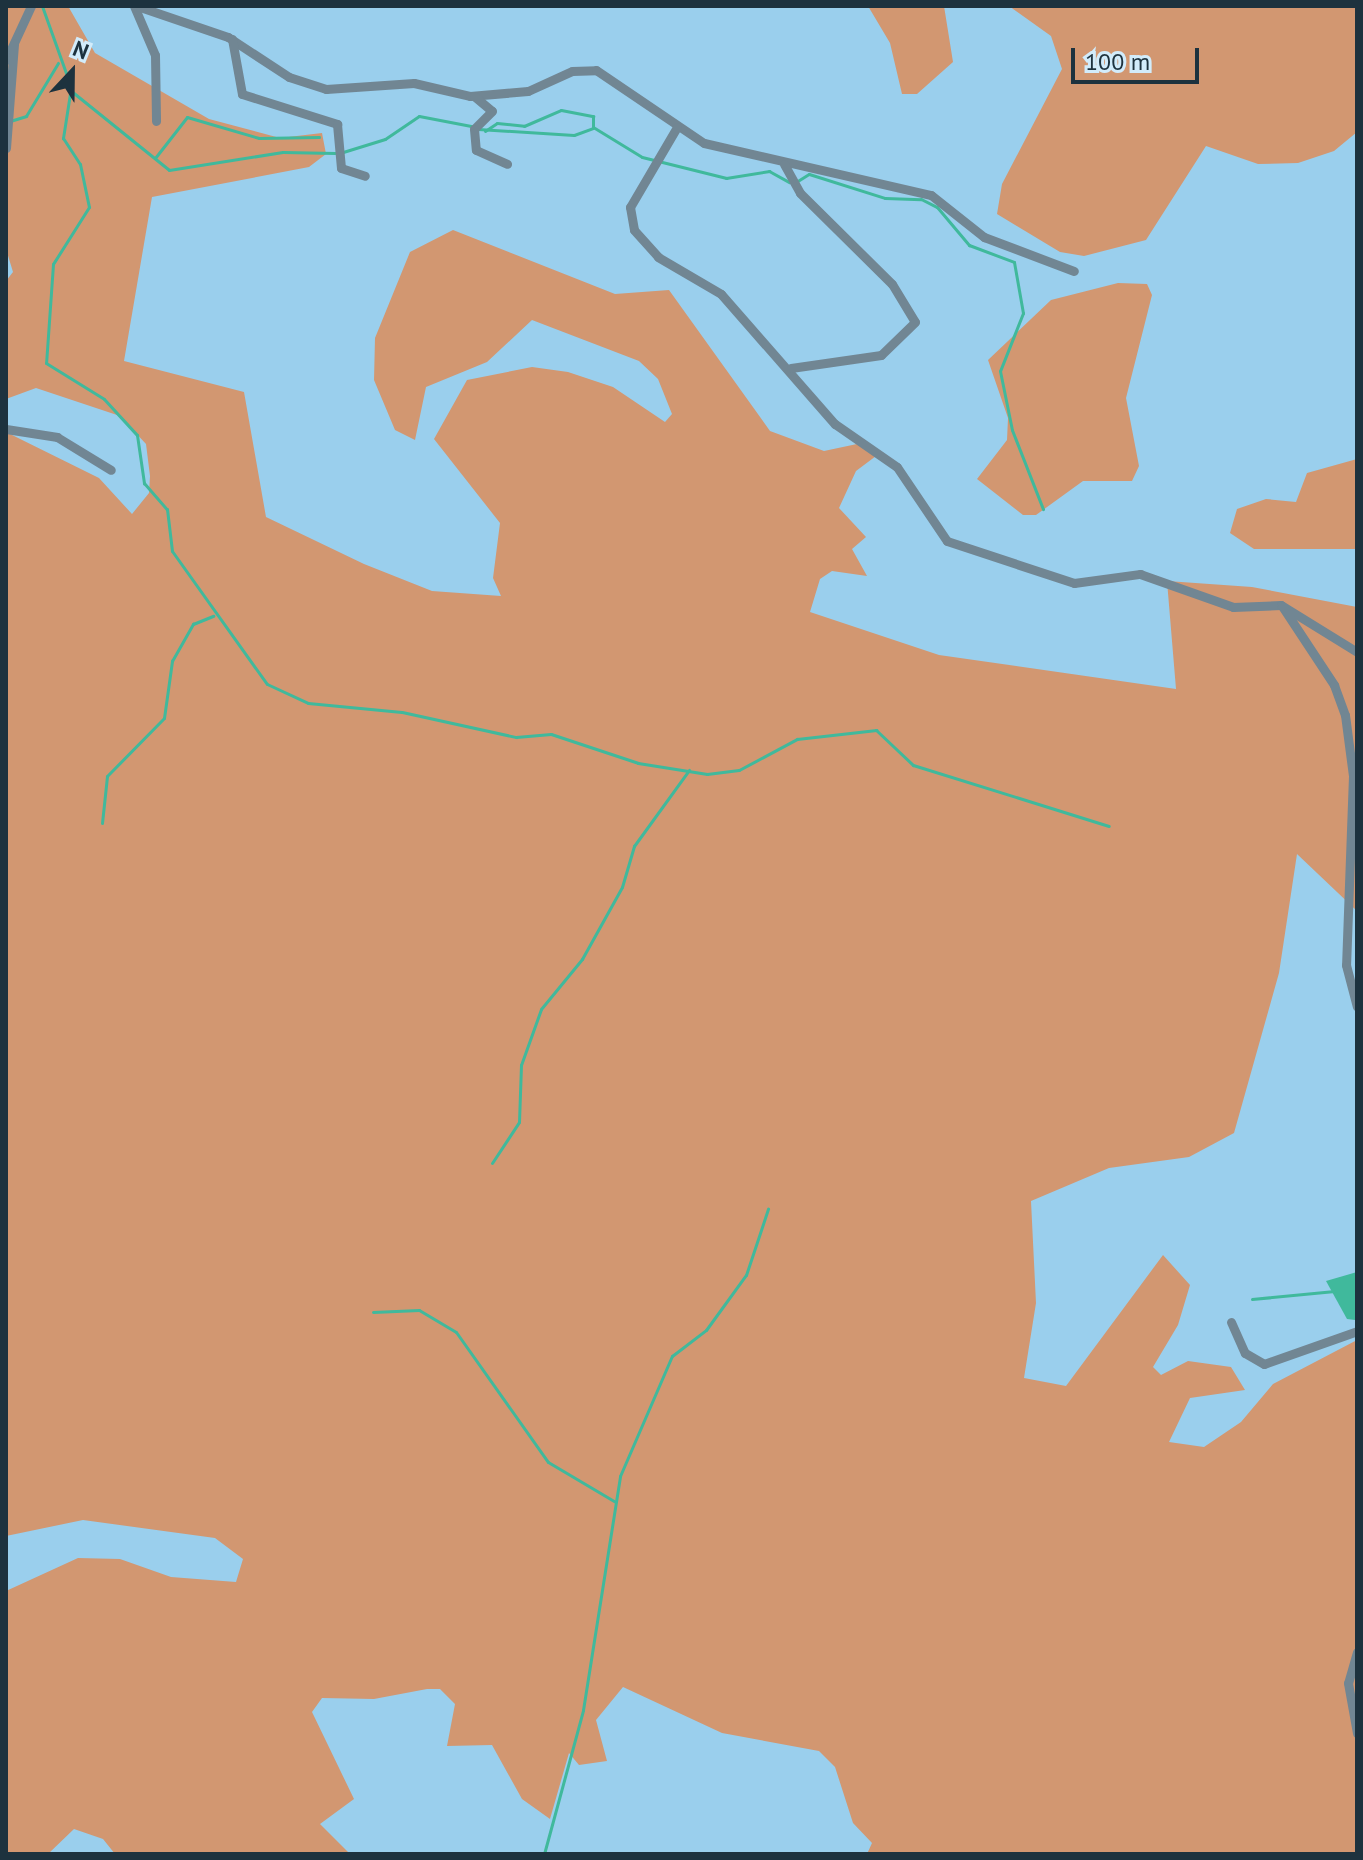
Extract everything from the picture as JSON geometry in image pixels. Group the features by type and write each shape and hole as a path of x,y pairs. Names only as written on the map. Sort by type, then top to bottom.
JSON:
{"street":[{"path":"6,60 31,6"},
{"path":"135,6 232,39 315,87 414,83 474,96 539,88 587,67 677,127 725,151 931,195 984,237 1074,271"},
{"path":"135,6 155,55 156,121"},
{"path":"232,39 242,94 337,124 341,168 365,176"},
{"path":"6,148 14,43"},
{"path":"474,96 492,111 473,132 476,150 507,164"},
{"path":"677,127 630,207 629,222 658,257 721,294 791,368 835,424 897,467 956,546 1074,583 1140,574 1233,607 1281,605 1357,652"},
{"path":"784,164 800,193 892,284 915,322 881,355 791,368"},
{"path":"6,429 57,437 111,470"},
{"path":"1281,605 1334,685 1345,715 1353,776 1345,952 1357,1007"},
{"path":"1231,1322 1245,1353 1264,1364 1357,1331"},
{"path":"1357,1652 1348,1683 1357,1733"}],"shaded area":[{"path":"6,6 68,6 95,53 209,119 280,138 322,133 326,154 309,167 152,197 124,361 244,392 266,517 364,564 432,591 501,596 493,578 500,523 434,439 467,380 532,367 568,372 613,387 665,422 672,414 658,379 639,361 532,320 487,362 426,387 415,440 395,430 374,380 375,338 410,252 453,230 615,294 669,290 770,431 824,451 857,444 876,456 856,471 839,508 866,537 852,549 867,576 832,571 820,579 810,612 939,655 1176,689 1167,581 1252,587 1357,607 1357,911 1297,854 1279,973 1234,1133 1189,1157 1109,1168 1031,1201 1036,1303 1024,1378 1066,1386 1163,1255 1190,1285 1178,1325 1153,1367 1161,1375 1188,1361 1231,1367 1245,1390 1190,1398 1169,1442 1204,1447 1241,1422 1273,1384 1357,1340 1357,1854 867,1854 872,1843 853,1823 835,1767 819,1751 722,1733 623,1687 596,1720 607,1761 579,1765 569,1753 550,1819 522,1799 492,1745 447,1746 455,1704 440,1689 427,1689 374,1699 322,1698 312,1712 354,1799 320,1824 350,1854 115,1854 103,1839 74,1829 48,1854 6,1854 6,1591 78,1558 120,1559 171,1577 236,1582 243,1559 215,1538 83,1520 6,1536 6,432 99,478 132,514 149,493 150,476 146,444 120,416 36,388 6,399 6,281 13,272 6,249"},
{"path":"868,6 944,6 953,62 917,94 902,94 890,43"},
{"path":"1009,6 1357,6 1357,132 1334,151 1298,163 1258,164 1206,146 1146,240 1084,256 1060,252 997,214 1002,184 1062,69 1051,36"},
{"path":"1118,283 1147,284 1152,295 1126,398 1139,466 1132,481 1083,481 1036,515 1023,515 977,479 1007,440 1008,418 988,360 1051,300"},
{"path":"1357,459 1357,549 1254,549 1230,533 1237,509 1266,499 1296,502 1307,473"},
{"path":"1357,1272 1357,1320 1347,1319 1326,1281"}],"waterway":[{"path":"42,6 71,87 63,138 80,164 89,207 53,264 46,363 104,399 137,435 144,483 167,509 172,551 267,684 308,703 402,712 516,737 551,734 638,763 707,774 739,770 797,739 876,730 913,765 1109,826"},
{"path":"10,121 26,116 58,63"},
{"path":"70,90 169,170 283,152 335,153"},
{"path":"485,131 497,123 524,126 561,110 593,116 593,127"},
{"path":"343,152 385,139 419,116 471,126"},
{"path":"155,158 187,117 259,138 319,137"},
{"path":"593,127 642,157 726,178 769,171 789,182"},
{"path":"478,129 574,135 593,128"},
{"path":"796,182 809,174 885,198 921,199 937,207 969,245 1014,262 1023,313 1000,371 1012,430 1043,509"},
{"path":"102,823 107,776 164,718 172,661 193,624 213,616"},
{"path":"492,1163 519,1122 521,1065 541,1009 582,959 622,887 634,846 689,770"},
{"path":"544,1854 583,1710 620,1476 672,1356 706,1330 746,1275 768,1209"},
{"path":"1252,1299 1335,1291"},
{"path":"373,1312 419,1310 456,1332 548,1462 614,1501"}]}
